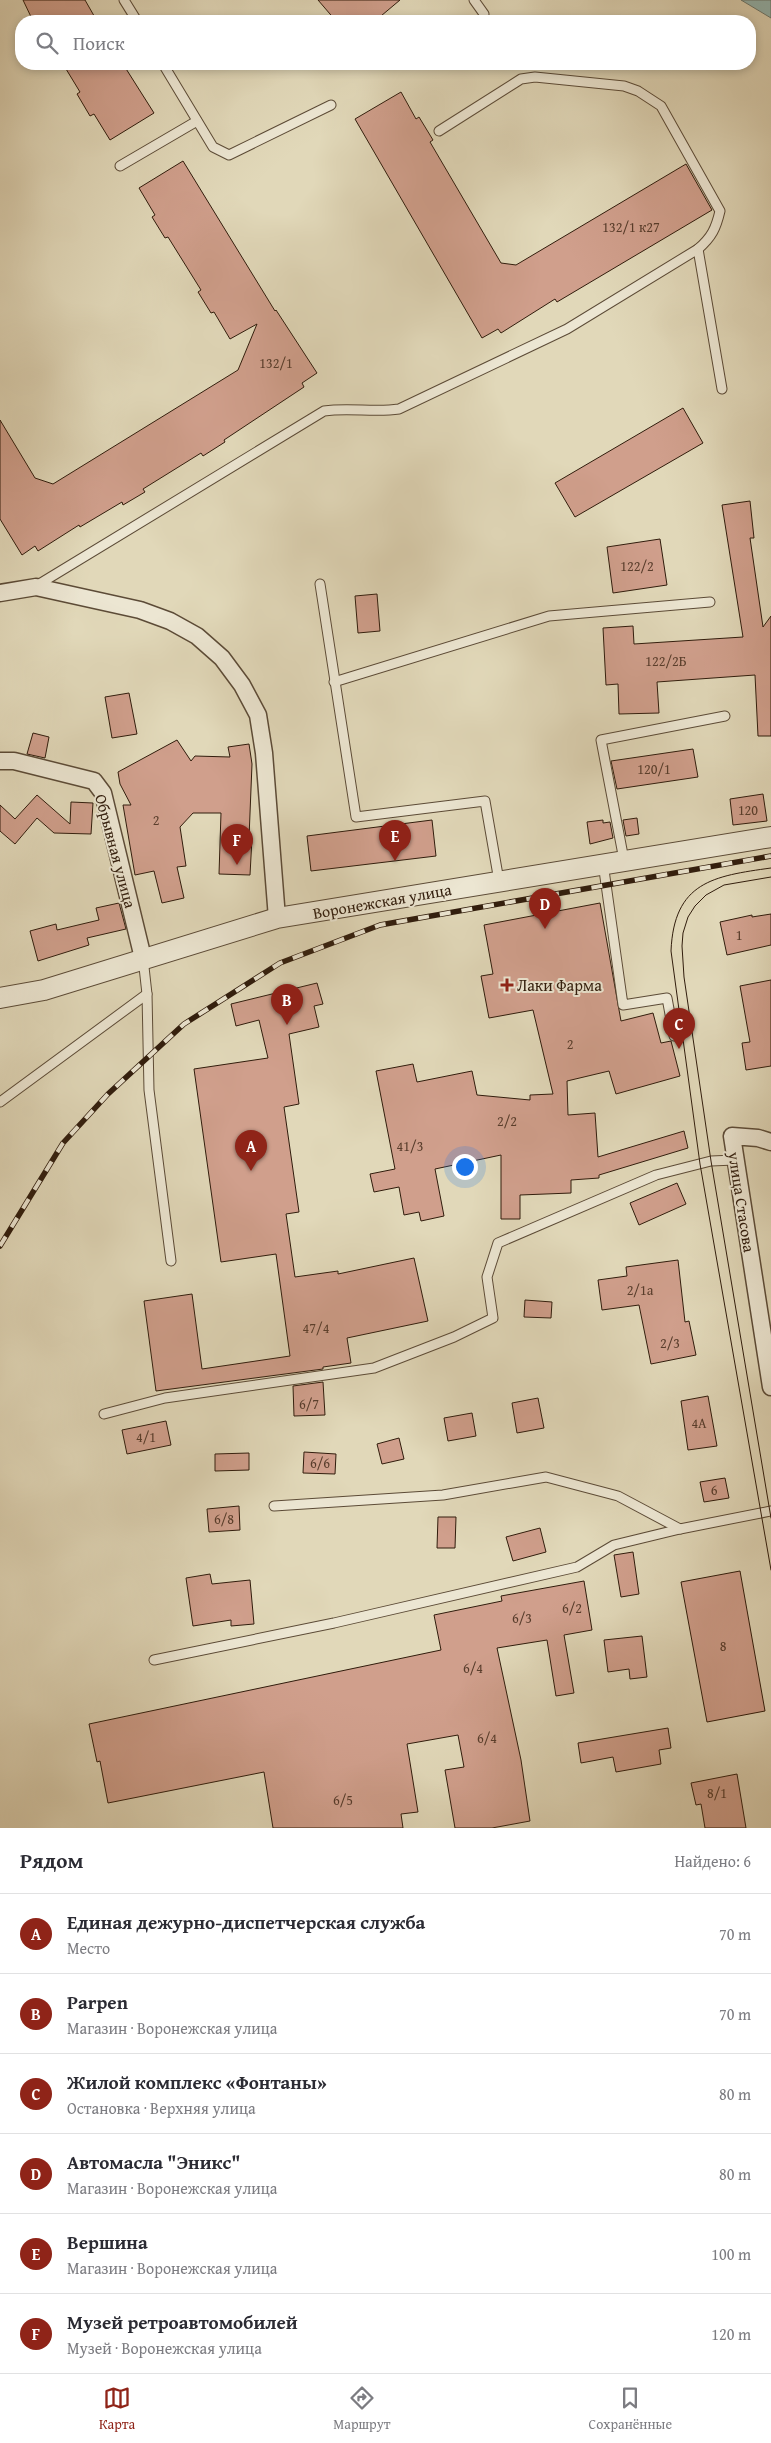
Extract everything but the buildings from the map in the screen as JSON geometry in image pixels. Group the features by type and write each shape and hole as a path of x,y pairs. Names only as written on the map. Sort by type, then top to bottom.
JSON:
{"street":[{"path":"0,592 36,587 140,610 170,622 197,636 227,664 242,685 258,715 264,753 277,918"},
{"name":"Обрывная улица","path":"0,761 14,761 94,781 103,793 144,958"},
{"name":"Воронежская улица","path":"0,998 44,990 277,918 603,863 771,837"},
{"name":"улица Стасова","path":"771,1142 758,1138 732,1136 771,1387"}],"lane":[{"path":"124,0 133,15"},
{"path":"474,0 484,14"},
{"path":"167,70 214,147 229,155 331,105"},
{"path":"36,587 324,411 345,408 382,412 399,409 567,329 698,249 712,237 720,211 661,106 638,91 624,86 535,77 521,79 439,131"},
{"path":"120,166 197,121"},
{"path":"698,249 722,389"},
{"path":"320,584 356,817 485,801 499,881"},
{"path":"334,682 549,616 710,602"},
{"path":"624,860 601,740 725,716"},
{"path":"603,863 624,1005 667,998 674,1036"},
{"path":"144,958 147,994 149,1090 171,1261"},
{"path":"0,1102 147,994"},
{"path":"104,1414 165,1398 374,1368 454,1337 494,1318 487,1277 498,1243 656,1175 711,1161 735,1160"},
{"path":"274,1506 443,1495 546,1477 618,1496 680,1529"},
{"path":"154,1660 334,1624 577,1567 614,1545 680,1529 771,1511"}],"water":[{"path":"741,0 771,0 771,18"}],"tram line":[{"path":"771,868 731,875 700,887 689,897 680,910 674,928 671,951 700,1164 771,1570"},
{"path":"771,877 724,885 706,895 695,906 688,917 683,933 682,946 684,977 711,1161 771,1518"}],"railway":[{"path":"0,1246 63,1143 108,1094 184,1024 280,963 380,925 771,856"}],"place":[{"name":"Вершина","path":"395,861"},
{"name":"Музей ретроавтомобилей","path":"237,865"},
{"name":"Автомасла \"Эникс\"","path":"545,929"},
{"name":"Лаки Фарма","path":"507,985"},
{"name":"Parpen","path":"287,1025"},
{"name":"Жилой комплекс «Фонтаны»","path":"679,1049"},
{"name":"Единая дежурно-диспетчерская служба","path":"251,1171"}]}
